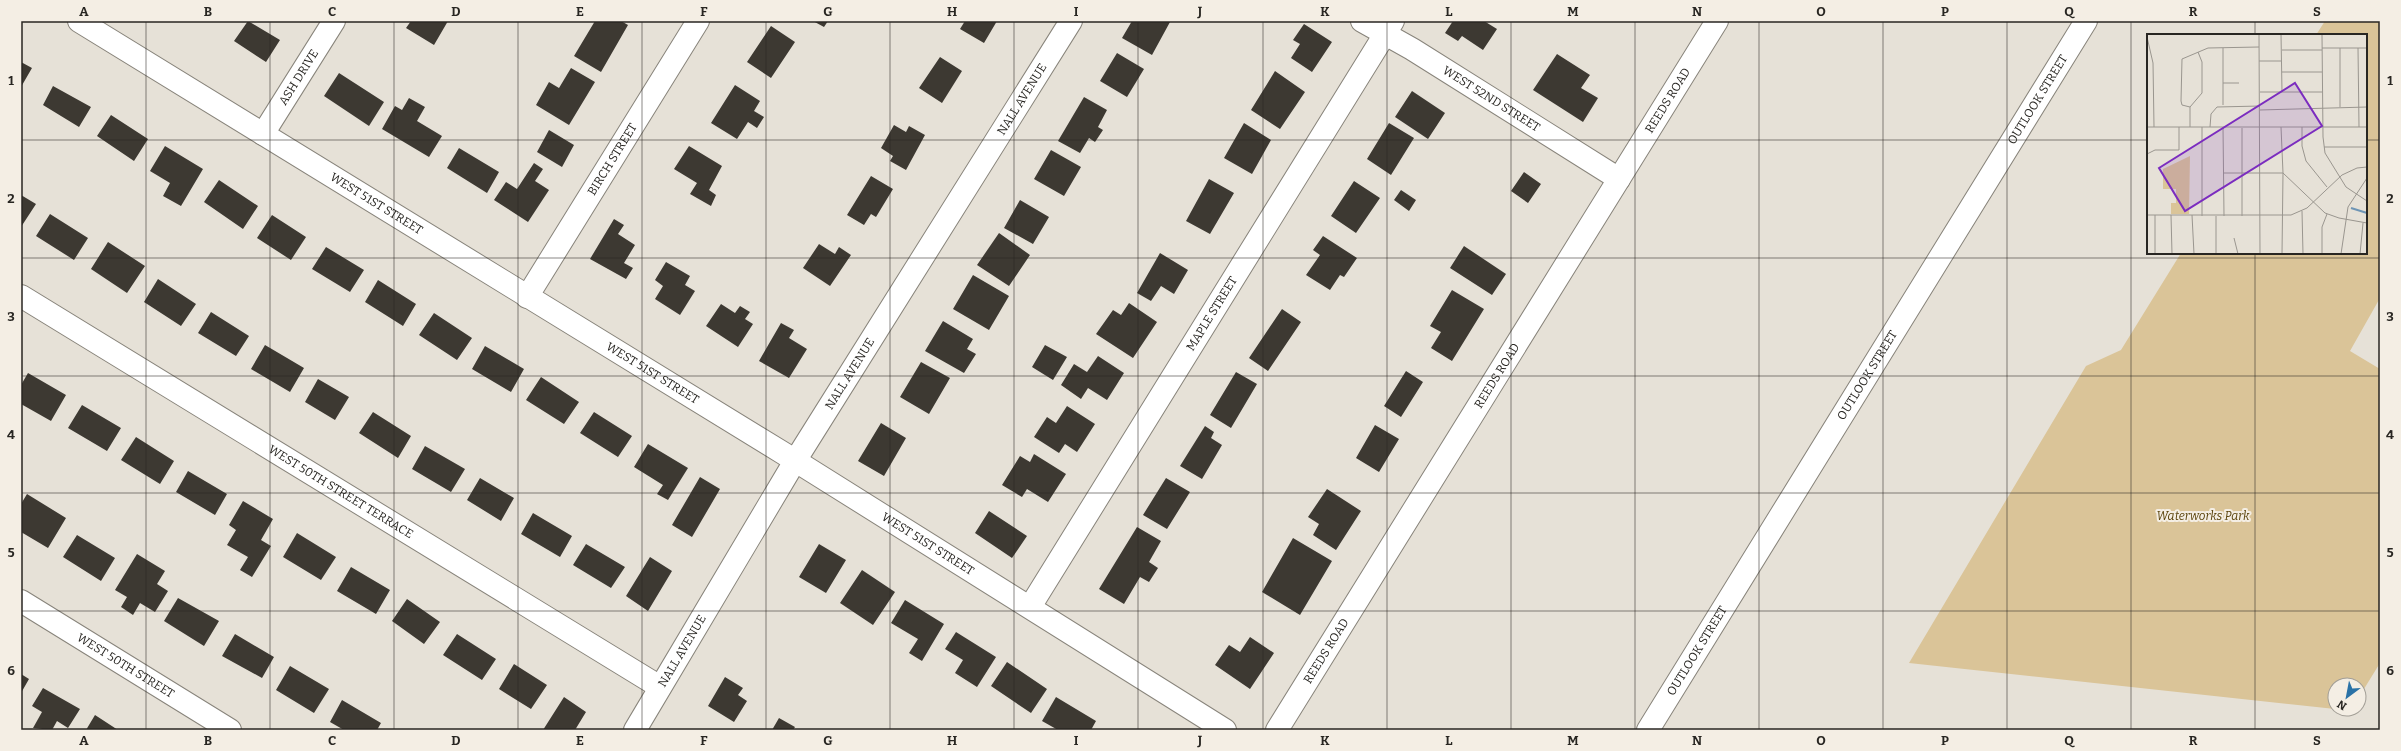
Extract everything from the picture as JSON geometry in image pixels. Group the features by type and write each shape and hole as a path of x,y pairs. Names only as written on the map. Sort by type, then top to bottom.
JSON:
{"street":[{"name":"WEST 51ST STREET","path":"78,21 527,298 795,461 1225,730"},
{"name":"ASH DRIVE","path":"263,134 334,21"},
{"name":"BIRCH STREET","path":"527,298 698,21"},
{"name":"NALL AVENUE","path":"635,730 795,461 1071,21"},
{"name":"WEST 52ND STREET","path":"1362,21 1389,28 1412,49 1619,179"},
{"name":"REEDS ROAD","path":"1277,730 1717,21"},
{"name":"OUTLOOK STREET","path":"1648,730 2086,21"},
{"name":"MAPLE STREET","path":"1030,607 1389,28"},
{"name":"WEST 50TH STREET TERRACE","path":"21,296 660,688"},
{"name":"WEST 50TH STREET","path":"21,601 230,730"}],"green space":[{"name":"Waterworks Park","path":"2325,21 2380,21 2380,298 2350,351 2380,369 2380,663 2367,684 2367,677 2327,677 2327,708 1909,663 2086,366 2121,350 2180,254 2367,254 2367,34 2317,34"}],"building":[{"path":"248,21 280,40 266,62 234,41"},
{"path":"411,21 448,21 434,45 406,28"},
{"path":"595,21 621,21 628,25 601,72 574,56"},
{"path":"813,21 828,21 824,27"},
{"path":"965,21 997,21 984,43 960,29"},
{"path":"1132,21 1170,22 1152,55 1122,38"},
{"path":"1453,21 1484,21 1497,29 1483,50 1462,36 1458,41 1445,33"},
{"path":"1304,24 1332,42 1312,72 1291,58 1300,44 1293,40"},
{"path":"771,26 795,42 771,78 747,62"},
{"path":"1117,53 1144,69 1127,97 1100,81"},
{"path":"1557,54 1590,75 1581,88 1598,98 1583,122 1533,90"},
{"path":"940,57 962,71 942,103 919,88"},
{"path":"21,62 32,68 21,87"},
{"path":"571,68 595,82 569,125 536,105 549,82 559,88"},
{"path":"1275,71 1305,92 1280,129 1251,110"},
{"path":"339,73 384,102 369,126 324,96"},
{"path":"735,85 760,101 754,111 764,117 757,128 748,122 737,139 711,123"},
{"path":"53,86 91,107 79,127 43,105"},
{"path":"1412,91 1445,113 1428,139 1395,117"},
{"path":"1084,97 1107,110 1098,127 1103,130 1095,142 1089,138 1080,153 1058,141"},
{"path":"409,98 425,107 417,121 442,136 429,157 382,129 395,106 402,110"},
{"path":"111,115 148,139 134,161 97,136"},
{"path":"1244,123 1271,140 1252,174 1224,158"},
{"path":"1389,123 1414,138 1391,175 1367,159"},
{"path":"894,125 906,132 909,126 925,135 906,170 890,161 893,156 881,148"},
{"path":"549,130 574,145 562,167 537,152"},
{"path":"165,146 203,169 181,206 163,196 170,183 150,171"},
{"path":"689,146 722,166 709,190 716,195 711,206 690,194 697,183 674,169"},
{"path":"459,148 499,172 487,193 447,168"},
{"path":"1051,150 1081,167 1064,196 1034,179"},
{"path":"534,163 543,169 535,181 549,190 528,222 494,200 506,182 517,189"},
{"path":"1524,172 1541,184 1528,203 1511,191"},
{"path":"871,176 893,189 876,217 871,214 864,225 847,215"},
{"path":"1209,179 1234,193 1210,234 1186,221"},
{"path":"219,180 258,206 243,229 204,202"},
{"path":"1354,181 1380,198 1356,233 1331,216"},
{"path":"1401,190 1416,200 1409,211 1394,200"},
{"path":"21,195 36,204 21,227"},
{"path":"1020,200 1049,217 1033,244 1004,228"},
{"path":"50,214 88,238 74,260 36,236"},
{"path":"272,215 306,237 291,260 257,238"},
{"path":"614,219 624,225 618,234 635,245 624,263 633,268 626,279 590,259"},
{"path":"999,233 1030,255 1009,286 977,265"},
{"path":"1323,236 1357,258 1344,277 1340,275 1330,290 1306,275 1320,255 1313,250"},
{"path":"108,242 145,266 127,293 91,269"},
{"path":"819,244 835,254 839,247 851,255 830,286 803,268"},
{"path":"1464,246 1506,274 1492,295 1450,268"},
{"path":"326,247 364,270 350,292 312,269"},
{"path":"1160,253 1188,270 1174,294 1161,286 1151,301 1137,293"},
{"path":"666,262 690,276 685,285 695,291 680,315 655,299 663,286 655,280"},
{"path":"973,275 1009,296 989,330 953,309"},
{"path":"158,279 196,304 181,326 144,302"},
{"path":"378,280 416,304 403,326 365,302"},
{"path":"1452,290 1484,309 1452,361 1431,348 1441,332 1430,326"},
{"path":"1129,303 1157,322 1133,358 1096,334 1113,310 1121,315"},
{"path":"721,304 735,313 740,306 750,312 745,319 753,324 738,347 706,326"},
{"path":"1282,309 1301,322 1268,371 1249,358"},
{"path":"211,312 249,336 236,356 198,333"},
{"path":"434,313 472,338 457,360 419,335"},
{"path":"943,321 973,339 967,349 976,354 964,373 925,351"},
{"path":"781,323 794,330 789,338 807,349 789,378 759,361"},
{"path":"265,345 304,368 290,392 251,369"},
{"path":"1045,345 1067,357 1053,380 1032,367"},
{"path":"485,346 524,369 511,392 472,369"},
{"path":"1098,356 1124,373 1107,400 1088,388 1081,399 1061,385 1074,364 1087,372"},
{"path":"921,362 950,378 929,414 900,397"},
{"path":"1406,371 1423,382 1401,417 1384,406"},
{"path":"1236,372 1257,384 1231,428 1210,415"},
{"path":"28,373 66,395 51,421 21,404 21,385"},
{"path":"541,377 579,402 564,424 526,400"},
{"path":"318,379 349,397 335,420 305,402"},
{"path":"82,405 121,428 107,451 68,428"},
{"path":"1067,406 1095,424 1077,452 1065,444 1059,453 1034,437 1047,417 1056,423"},
{"path":"373,412 411,436 398,458 359,433"},
{"path":"594,412 632,436 618,457 580,433"},
{"path":"881,423 906,438 884,476 858,461"},
{"path":"1375,425 1399,439 1379,472 1356,458"},
{"path":"1205,426 1214,432 1211,438 1222,445 1202,479 1180,466"},
{"path":"136,437 174,461 160,484 121,460"},
{"path":"648,444 688,468 668,500 657,494 663,485 634,467"},
{"path":"425,446 465,469 451,492 412,469"},
{"path":"1034,454 1066,474 1048,502 1027,489 1022,497 1002,485 1020,456 1030,462"},
{"path":"188,471 227,494 215,515 176,492"},
{"path":"700,477 720,489 692,537 672,525"},
{"path":"480,478 514,498 501,521 467,500"},
{"path":"1166,478 1190,492 1167,529 1143,515"},
{"path":"1327,489 1361,511 1336,550 1313,535 1319,524 1308,517"},
{"path":"27,494 66,518 48,548 21,532 21,504"},
{"path":"243,501 273,519 261,540 271,546 252,577 240,570 248,557 227,545 236,530 229,525"},
{"path":"989,511 1027,536 1012,558 975,533"},
{"path":"533,513 572,536 560,557 521,534"},
{"path":"1137,527 1161,541 1149,562 1158,568 1149,582 1140,577 1124,604 1099,589"},
{"path":"297,533 336,557 321,580 283,557"},
{"path":"77,535 115,558 101,581 63,557"},
{"path":"1293,538 1332,561 1300,615 1262,592"},
{"path":"586,544 625,567 611,588 573,565"},
{"path":"819,544 846,560 826,593 799,577"},
{"path":"137,554 165,571 157,584 168,591 155,612 140,603 133,615 121,607 127,597 115,590"},
{"path":"650,557 672,571 648,611 626,596"},
{"path":"351,567 390,590 376,614 337,591"},
{"path":"862,570 895,592 873,625 840,603"},
{"path":"178,598 219,621 204,646 164,621"},
{"path":"407,599 440,622 424,644 392,621"},
{"path":"905,600 944,624 922,661 909,653 918,639 891,623"},
{"path":"956,632 996,657 977,687 955,673 963,660 945,649"},
{"path":"235,634 274,657 262,678 222,656"},
{"path":"457,634 496,659 482,680 443,655"},
{"path":"1250,637 1274,653 1250,689 1215,665 1229,645 1240,652"},
{"path":"1007,662 1047,689 1031,713 991,686"},
{"path":"514,664 547,685 531,709 499,689"},
{"path":"290,666 329,689 314,713 276,690"},
{"path":"21,674 29,679 21,693"},
{"path":"725,677 743,688 738,695 747,701 734,722 708,706"},
{"path":"43,688 80,709 68,728 57,721 52,730 33,728 42,712 32,706"},
{"path":"564,697 586,712 575,730 543,730"},
{"path":"1056,697 1096,721 1091,730 1058,730 1042,721"},
{"path":"342,700 381,723 377,730 344,730 330,722"},
{"path":"95,715 118,730 86,730"},
{"path":"779,718 795,727 793,730 772,730"}]}
